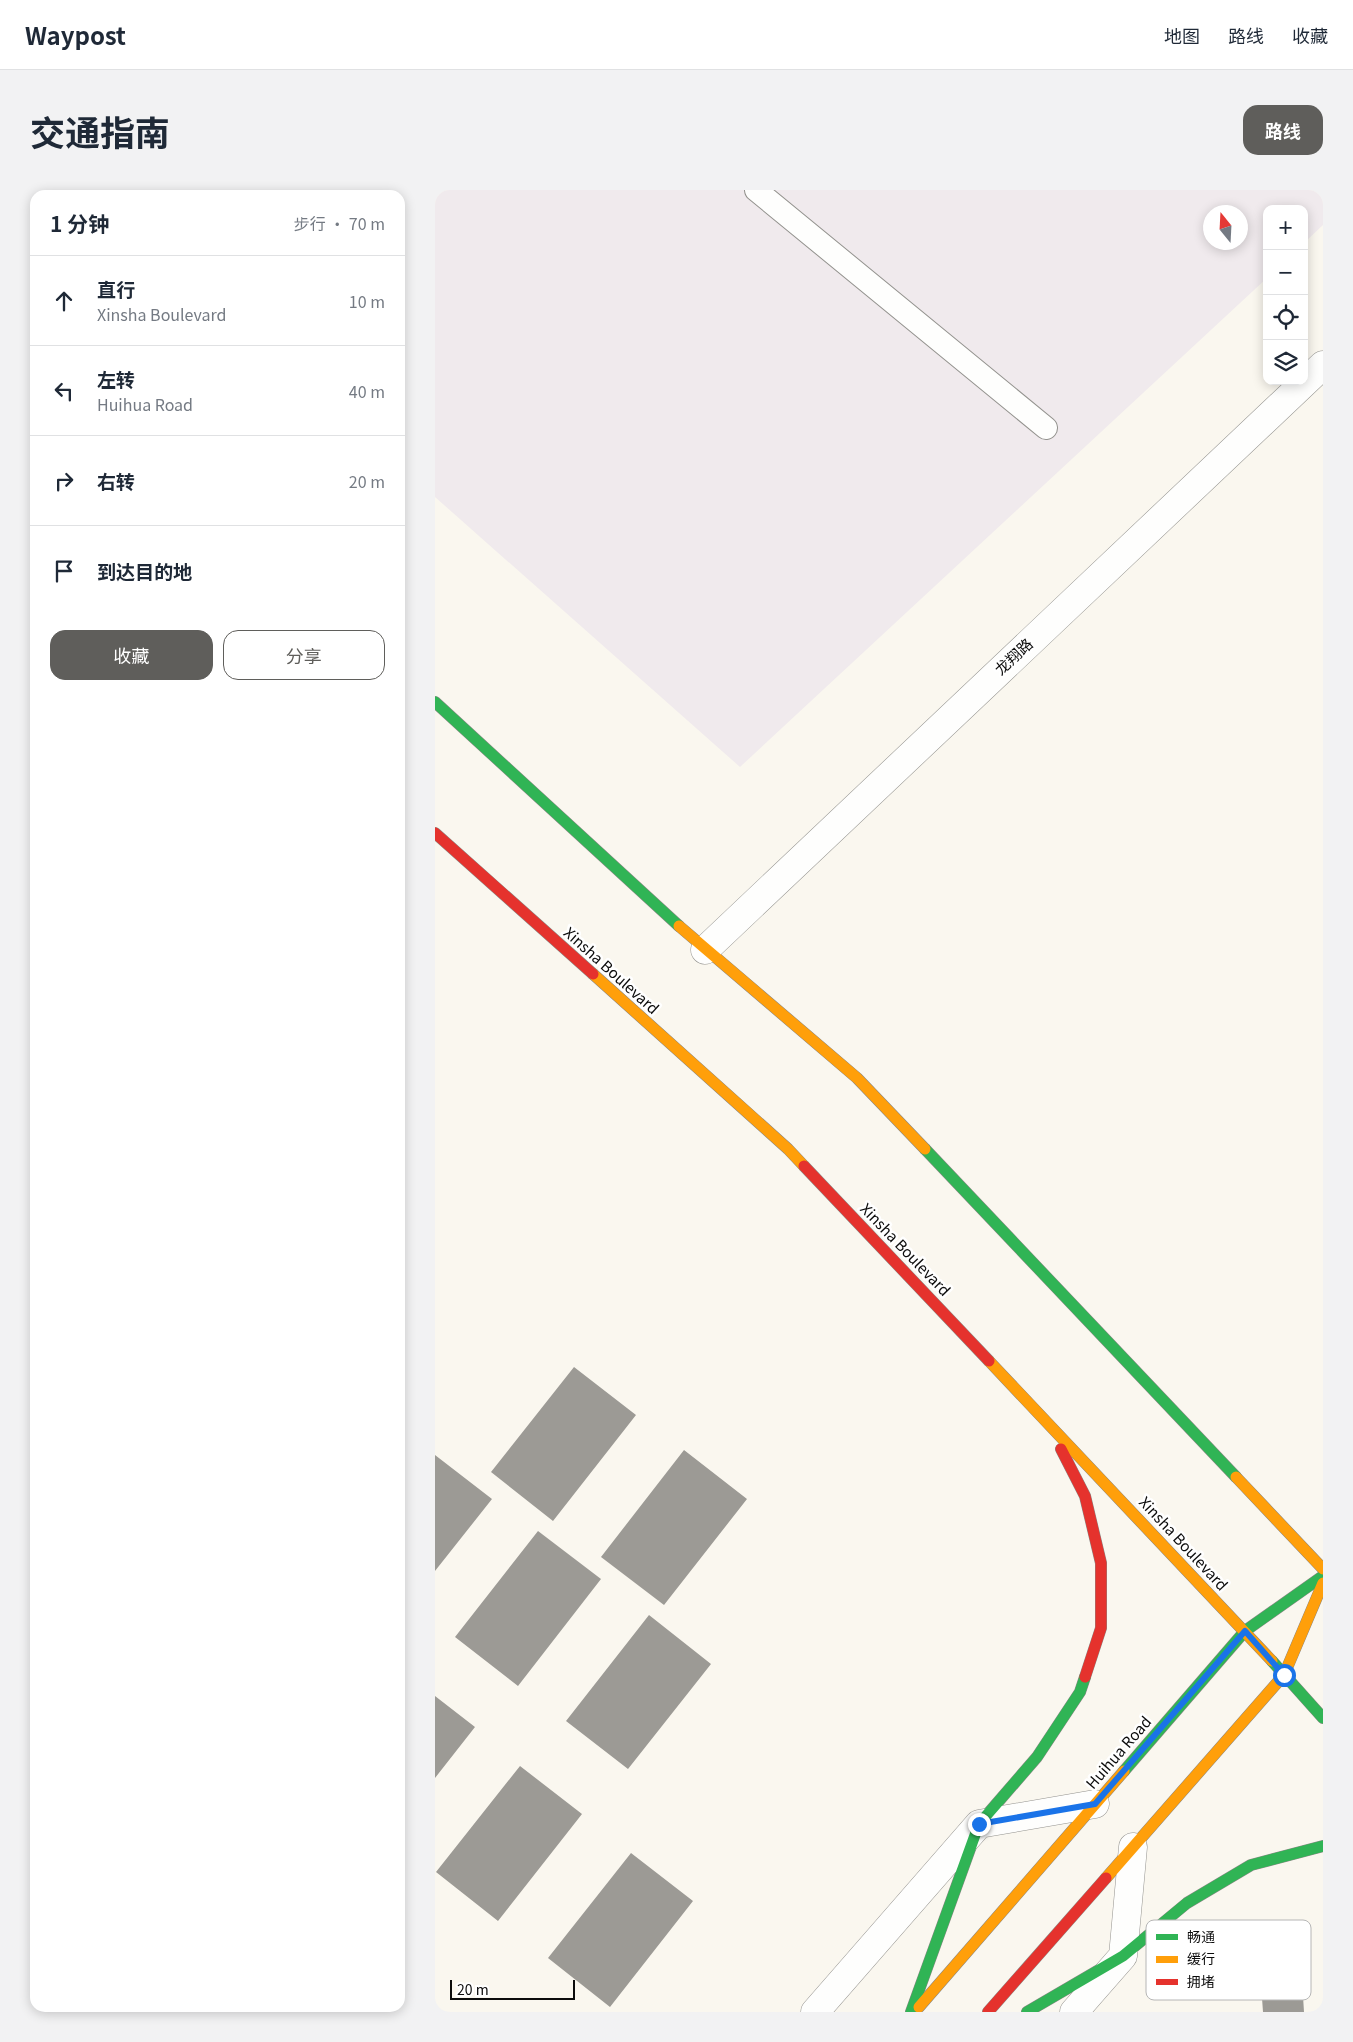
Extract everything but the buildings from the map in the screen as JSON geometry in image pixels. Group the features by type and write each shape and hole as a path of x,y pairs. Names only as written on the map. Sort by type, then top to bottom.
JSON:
{"main road":[{"path":"435,702 705,950 857,1078 1323,1569"},
{"name":"Xinsha Boulevard","path":"435,834 788,1149 1245,1631 1323,1718"},
{"path":"913,2012 979,1824 1037,1757 1080,1692 1101,1628 1101,1563 1085,1496 1048,1423"},
{"name":"Huihua Road","path":"913,2012 1245,1631 1323,1576"},
{"path":"988,2012 1284,1675 1323,1583"},
{"path":"1166,1920 1187,1903 1251,1865 1323,1846"},
{"path":"1027,2012 1123,1956 1146,1937"}],"street":[{"name":"龙翔路","path":"705,950 1323,365"},
{"path":"815,2012 979,1824 1095,1804"},
{"path":"1074,2012 1123,1956 1133,1847"}],"lane":[{"path":"756,190 1046,428"}],"shaded area":[{"path":"435,190 1323,190 1323,225 1308,239 1308,205 1263,205 1263,282 740,767 435,497"}],"traffic: fast":[{"path":"435,702 679,926"},
{"path":"925,1149 1236,1477"},
{"path":"1124,1771 1245,1631 1323,1576"},
{"path":"1272,1661 1323,1718"},
{"path":"911,2012 979,1824 1037,1757 1080,1692 1085,1677"},
{"path":"1166,1920 1187,1903 1251,1865 1323,1846"},
{"path":"1027,2012 1123,1956 1146,1937"}],"traffic: slow":[{"path":"679,926 857,1078 925,1149"},
{"path":"593,974 788,1149 804,1166"},
{"path":"989,1361 1272,1661"},
{"path":"1236,1477 1323,1569"},
{"path":"1106,1878 1284,1675 1323,1583"},
{"path":"919,2007 1124,1771"}],"traffic: jam":[{"path":"435,833 593,974"},
{"path":"804,1166 989,1361"},
{"path":"1061,1449 1085,1496 1101,1563 1101,1628 1085,1677"},
{"path":"988,2012 1106,1878"}],"route":[{"path":"979,1824 1095,1804 1245,1631 1284,1675"}]}
